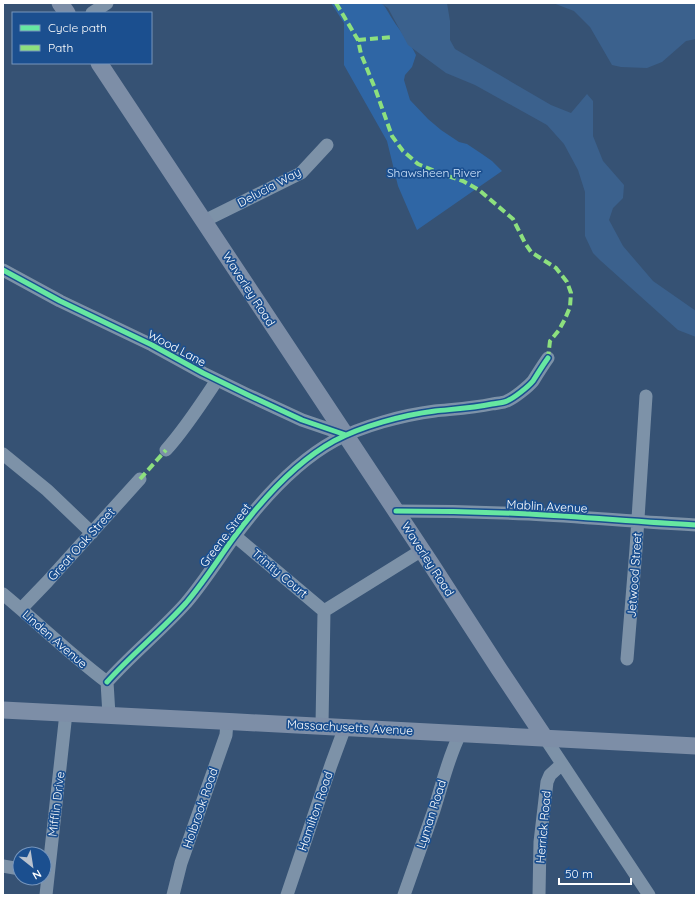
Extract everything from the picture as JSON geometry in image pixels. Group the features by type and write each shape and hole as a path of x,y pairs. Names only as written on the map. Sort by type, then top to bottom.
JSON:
{"main road":[{"path":"60,3 66,12"},
{"name":"Waverley Road","path":"100,64 545,738"},
{"name":"Massachusetts Avenue","path":"3,710 227,722 322,725 460,734 696,746"}],"street":[{"path":"94,12 107,3"},
{"name":"Delucia Way","path":"204,221 301,173 327,145"},
{"name":"Wood Lane","path":"3,270 60,301 152,345 217,380 302,420 346,435"},
{"name":"Greene Street","path":"107,682 172,619 210,572 235,536 258,507 289,474 322,448 346,435 380,423 410,415 478,407 506,401 532,382 548,358"},
{"path":"166,450 177,438 217,380"},
{"name":"Jetwood Street","path":"627,659 646,396"},
{"path":"3,454 47,490 92,532"},
{"name":"Great Oak Street","path":"21,609 140,478"},
{"name":"Mablin Avenue","path":"396,511 450,511 525,514 696,525"},
{"name":"Trinity Court","path":"235,536 324,611"},
{"path":"322,725 324,611 422,550"},
{"name":"Linden Avenue","path":"3,594 85,666 107,682"},
{"path":"107,682 109,715"},
{"name":"Mifflin Drive","path":"49,846 66,713"},
{"name":"Holbrook Road","path":"172,895 181,863 226,735 227,722"},
{"name":"Hamilton Road","path":"287,895 345,727"},
{"name":"Lyman Road","path":"404,895 433,812 454,745 460,734"},
{"name":"Waverley Road","path":"545,738 649,895"},
{"name":"Herrick Road","path":"539,895 540,844 547,782 550,774 562,764"}],"green space":[{"name":"Shawsheen River","path":"331,3 382,3 416,55 412,67 405,75 404,80 410,100 441,130 459,142 467,144 482,154 502,171 417,230 398,186 387,141 344,65 344,23"}],"shaded area":[{"path":"380,3 447,3 450,21 450,40 455,49 551,105 571,113 587,94 593,101 593,136 603,161 624,185 623,198 613,208 609,220 623,246 653,281 696,311 696,337 678,330 593,253 585,236 585,192 578,170 564,144 547,125 475,85 446,73 408,45 388,8"},
{"path":"553,3 696,3 696,39 686,41 662,62 647,68 621,67 612,65 590,27 574,11"}],"marked path":[{"path":"336,3 358,40 361,54 392,136 403,151 418,164 463,181 479,190 513,219 531,252 556,268 567,282 571,293 570,307 559,330 550,341 548,358"},
{"path":"358,40 392,37"},
{"path":"140,479 166,450"}],"cycle path":[{"path":"3,270 60,301 152,345 203,373 246,394 302,420 346,435"},
{"path":"107,682 186,603 242,526 266,498 291,472 319,450 334,441 357,431 396,418 510,400 533,381 548,358"},
{"path":"396,511 529,514 696,525"}]}
